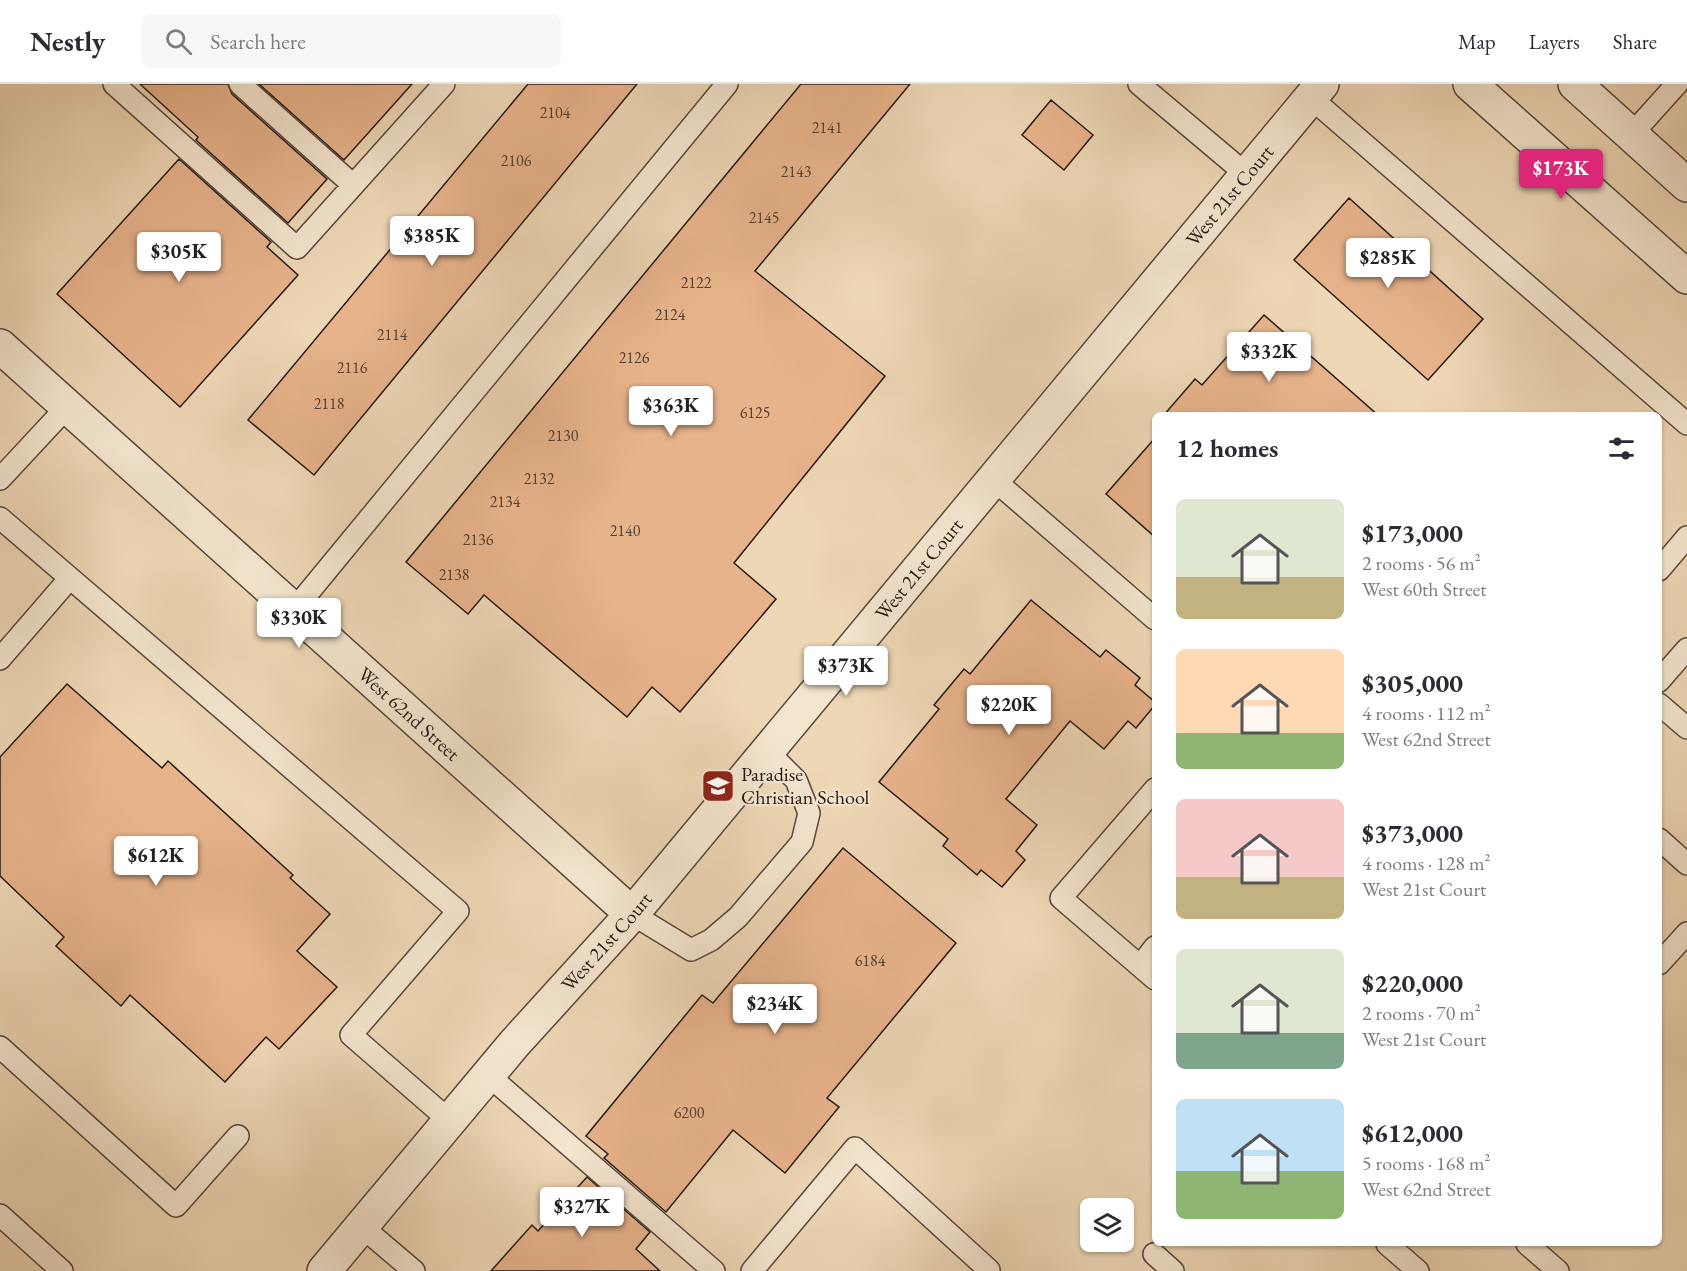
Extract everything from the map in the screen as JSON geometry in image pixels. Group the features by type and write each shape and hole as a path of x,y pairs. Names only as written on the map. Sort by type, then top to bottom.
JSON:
{"street":[{"path":"1470,84 1687,277"},
{"path":"1575,84 1687,184"},
{"name":"West 21st Court","path":"324,1271 488,1075 632,914 1316,91"},
{"name":"West 62nd Street","path":"0,346 632,914"}],"lane":[{"path":"114,84 297,248 442,85"},
{"path":"240,84 353,185"},
{"path":"294,610 727,84"},
{"path":"1139,84 1246,174"},
{"path":"1632,134 1677,84"},
{"path":"1316,91 1687,424"},
{"path":"0,479 67,406"},
{"path":"993,479 1152,616"},
{"path":"0,518 458,911 351,1035 450,1120"},
{"path":"1662,566 1687,537"},
{"path":"0,659 70,578"},
{"path":"1662,678 1687,649"},
{"path":"1662,707 1687,728"},
{"path":"632,914 691,950 711,940 738,917 802,842 809,813 796,780 767,751"},
{"path":"1152,792 1061,898 1147,972 1152,956"},
{"path":"1662,842 1687,864"},
{"path":"1662,961 1687,933"},
{"path":"0,1047 176,1206 238,1136"},
{"path":"488,1075 714,1271"},
{"path":"752,1271 855,1148 989,1270"},
{"path":"0,1215 62,1271"},
{"path":"361,1226 414,1271"},
{"path":"1389,1246 1418,1271"},
{"path":"1529,1246 1558,1271"},
{"path":"1154,1254 1173,1271"}],"building":[{"path":"140,84 228,84 232,94 327,179 288,223 196,140 198,137"},
{"path":"259,84 412,84 344,160"},
{"path":"528,84 637,84 314,475 248,420"},
{"path":"801,84 910,84 755,271 885,376 734,563 776,599 680,712 652,687 627,717 484,595 468,614 406,562"},
{"path":"1051,100 1093,135 1064,170 1022,135"},
{"path":"179,159 271,242 267,247 298,275 180,407 57,294"},
{"path":"1349,198 1483,319 1428,380 1294,260"},
{"path":"1264,315 1374,412 1166,412 1195,379 1202,385"},
{"path":"1152,441 1152,534 1106,494"},
{"path":"1031,600 1100,657 1106,650 1140,678 1135,685 1152,699 1152,709 1136,728 1128,721 1104,749 1070,721 1006,799 1037,825 1016,851 1025,860 1002,887 981,870 977,875 943,846 948,839 879,782 939,709 934,705 964,669 970,674"},
{"path":"67,684 162,768 168,761 293,875 290,878 330,914 297,951 337,987 279,1049 266,1037 225,1082 130,995 121,1006 56,946 64,937 0,876 0,757"},
{"path":"843,848 956,943 827,1098 839,1107 785,1173 733,1130 666,1212 604,1158 608,1154 586,1136 702,995 713,1003"},
{"path":"587,1177 650,1232 636,1249 660,1271 491,1271 532,1225 538,1231"}],"place":[{"name":"Paradise Christian School","path":"718,786"}]}
